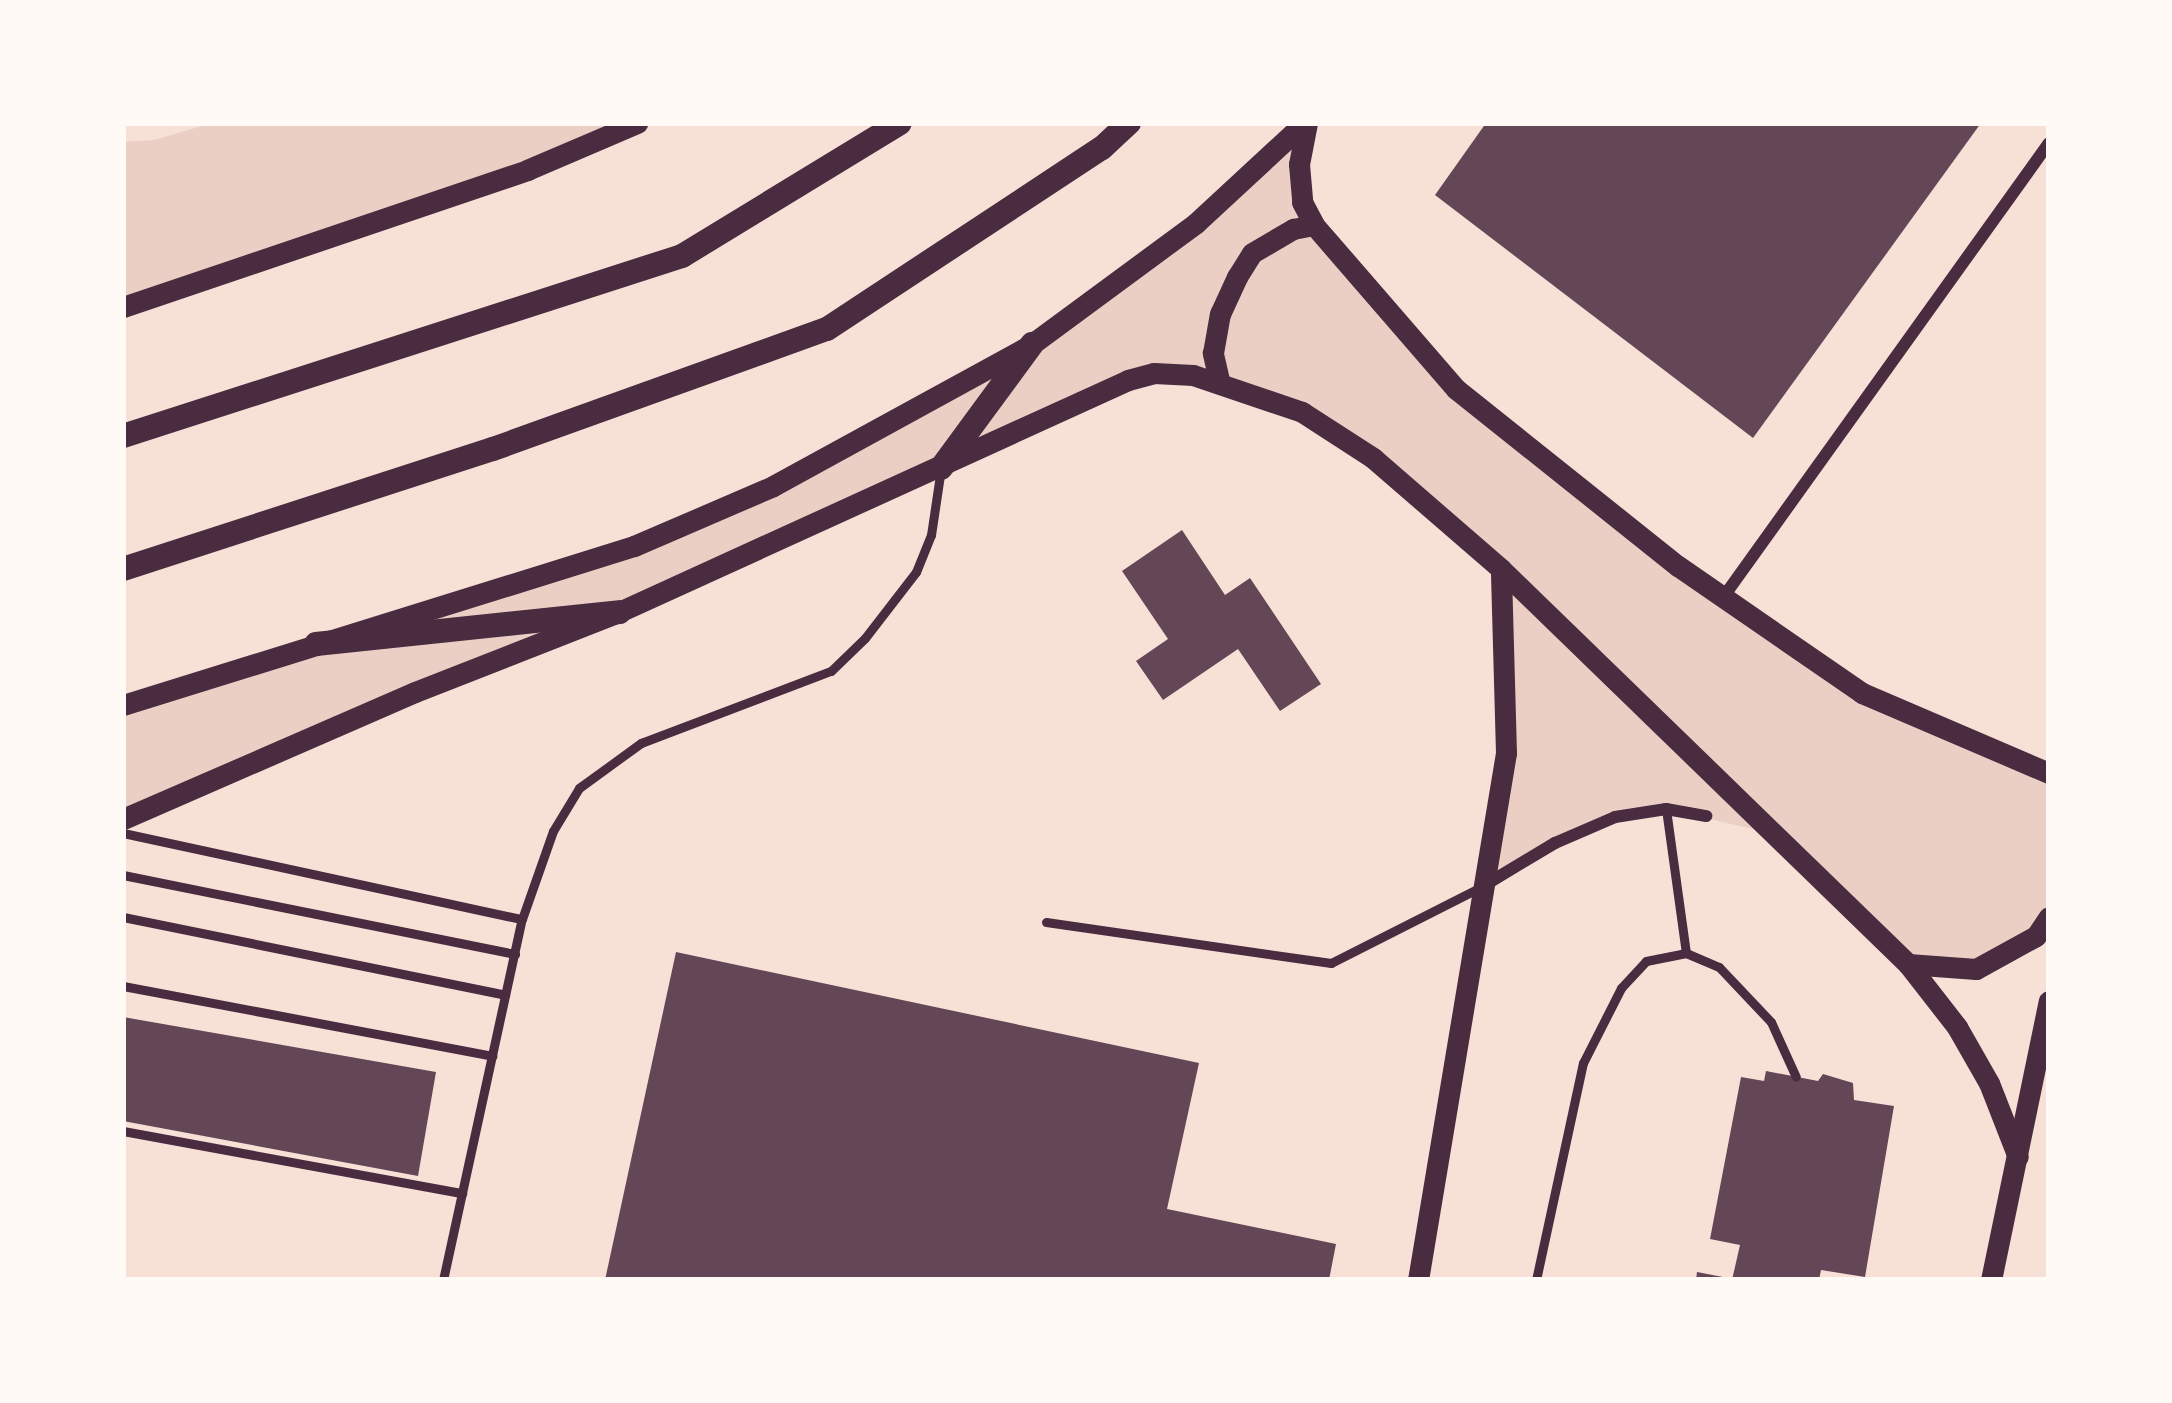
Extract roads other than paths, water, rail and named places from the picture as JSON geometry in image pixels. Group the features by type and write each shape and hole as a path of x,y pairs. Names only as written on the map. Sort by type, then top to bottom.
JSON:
{"main road":[{"path":"123,436 682,256 901,123"},
{"path":"123,569 493,449 827,329 1102,148 1129,123"},
{"path":"941,468 1032,344"},
{"path":"316,644 619,611"}],"street":[{"path":"123,307 527,170 637,123"},
{"path":"1305,123 1299,164 1302,202 1314,225 1456,388 1722,598 1862,693 2049,773"},
{"path":"123,705 634,546 772,486 1032,344 1196,223 1305,123"},
{"path":"1722,598 2049,143"},
{"path":"1220,380 1213,353 1220,314 1252,253 1293,229 1314,225"},
{"path":"123,819 415,692 619,611 1128,380 1154,373 1220,380 1302,412 1373,458 1502,569 1908,964 1978,1064 2018,1157"},
{"path":"1418,1280 1506,753 1502,569"},
{"path":"1484,886 1555,843 1615,817 1666,809 1706,815"},
{"path":"1908,964 1976,969 2036,936 2049,917"},
{"path":"1990,1280 2049,1001"}],"lane":[{"path":"443,1280 522,919 553,832 580,788 641,743 831,671 865,638 916,572 931,535 941,468"},
{"path":"1666,809 1685,953"},
{"path":"123,833 522,919"},
{"path":"123,875 515,955"},
{"path":"1046,922 1330,963 1484,886"},
{"path":"123,917 505,995"},
{"path":"1536,1280 1583,1063 1603,1018 1646,961 1685,953 1708,960 1757,1002 1796,1077"},
{"path":"123,986 492,1055"},
{"path":"123,1132 462,1193"}]}
